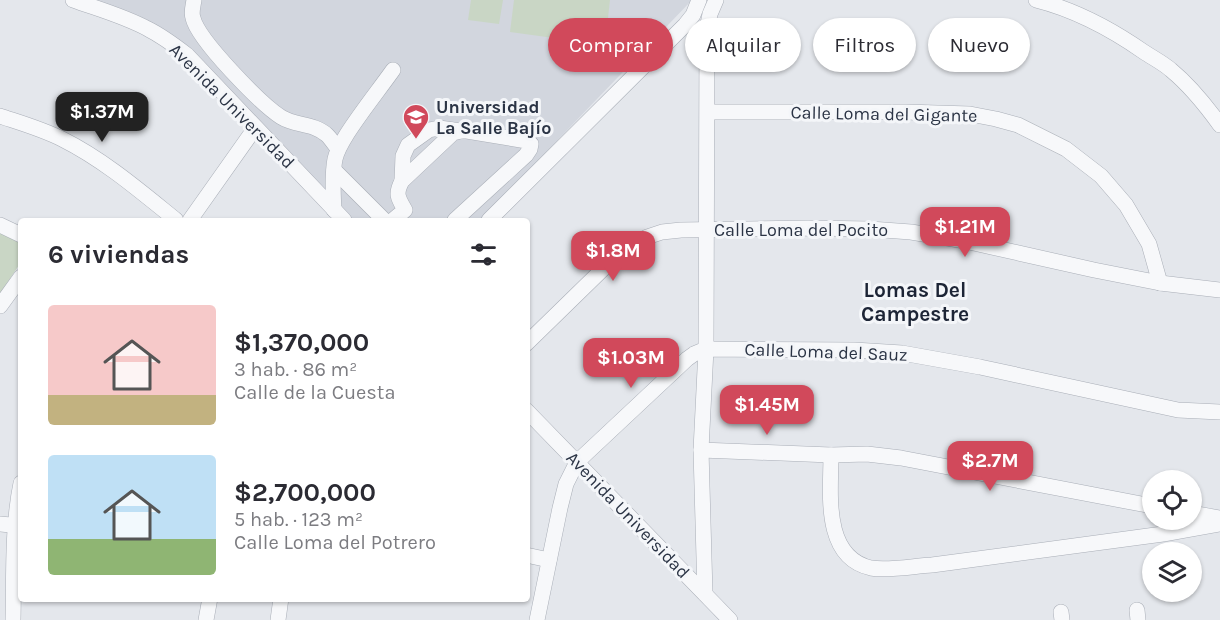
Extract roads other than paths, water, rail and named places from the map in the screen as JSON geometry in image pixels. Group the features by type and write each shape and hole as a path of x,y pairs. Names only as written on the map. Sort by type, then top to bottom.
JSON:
{"street":[{"name":"Avenida Universidad","path":"73,0 147,28 187,55 339,215"},
{"path":"194,0 192,16 207,43 265,105 282,118 318,129 327,135 338,149"},
{"path":"491,218 685,25 693,15 699,0"},
{"path":"705,594 701,450 706,349 707,29 716,0"},
{"path":"1036,0 1090,19 1117,33 1171,70 1220,125"},
{"path":"339,215 333,196 335,160 338,149 393,70"},
{"name":"Calle Loma del Gigante","path":"708,112 970,114 996,118 1018,125 1066,149 1101,176 1126,205 1149,244 1160,283"},
{"path":"0,116 60,138 92,156 174,218"},
{"path":"191,218 255,128"},
{"path":"395,218 405,210 397,198 402,181 403,156 408,146 429,130 439,128 501,136 527,141 531,144 526,155 457,218"},
{"path":"402,181 453,133 460,131"},
{"path":"334,170 382,218"},
{"path":"0,225 18,234"},
{"name":"Calle Loma del Pocito","path":"530,341 607,264 632,245 662,232 681,230 808,228 911,232 965,241 1160,283 1220,290"},
{"path":"0,306 18,281"},
{"path":"537,620 566,484 578,462 687,358 706,349"},
{"name":"Calle Loma del Sauz","path":"706,349 854,350 902,353 980,367 1178,410 1220,412"},
{"name":"Avenida Universidad","path":"530,414 730,620"},
{"path":"701,450 831,455 867,454 901,458 1142,504"},
{"path":"831,455 831,517 835,533 845,552 857,562 872,568 932,565 1142,530"},
{"path":"1202,515 1220,518"},
{"path":"1202,525 1220,524"},
{"path":"0,525 18,526"},
{"path":"13,620 18,542"},
{"path":"530,556 549,560"},
{"path":"206,620 209,602"},
{"path":"278,620 280,602"}],"place":[{"name":"Universidad La Salle Bajío","path":"416,140"}],"district":[{"name":"Lomas Del Campestre","path":"915,302"}]}
